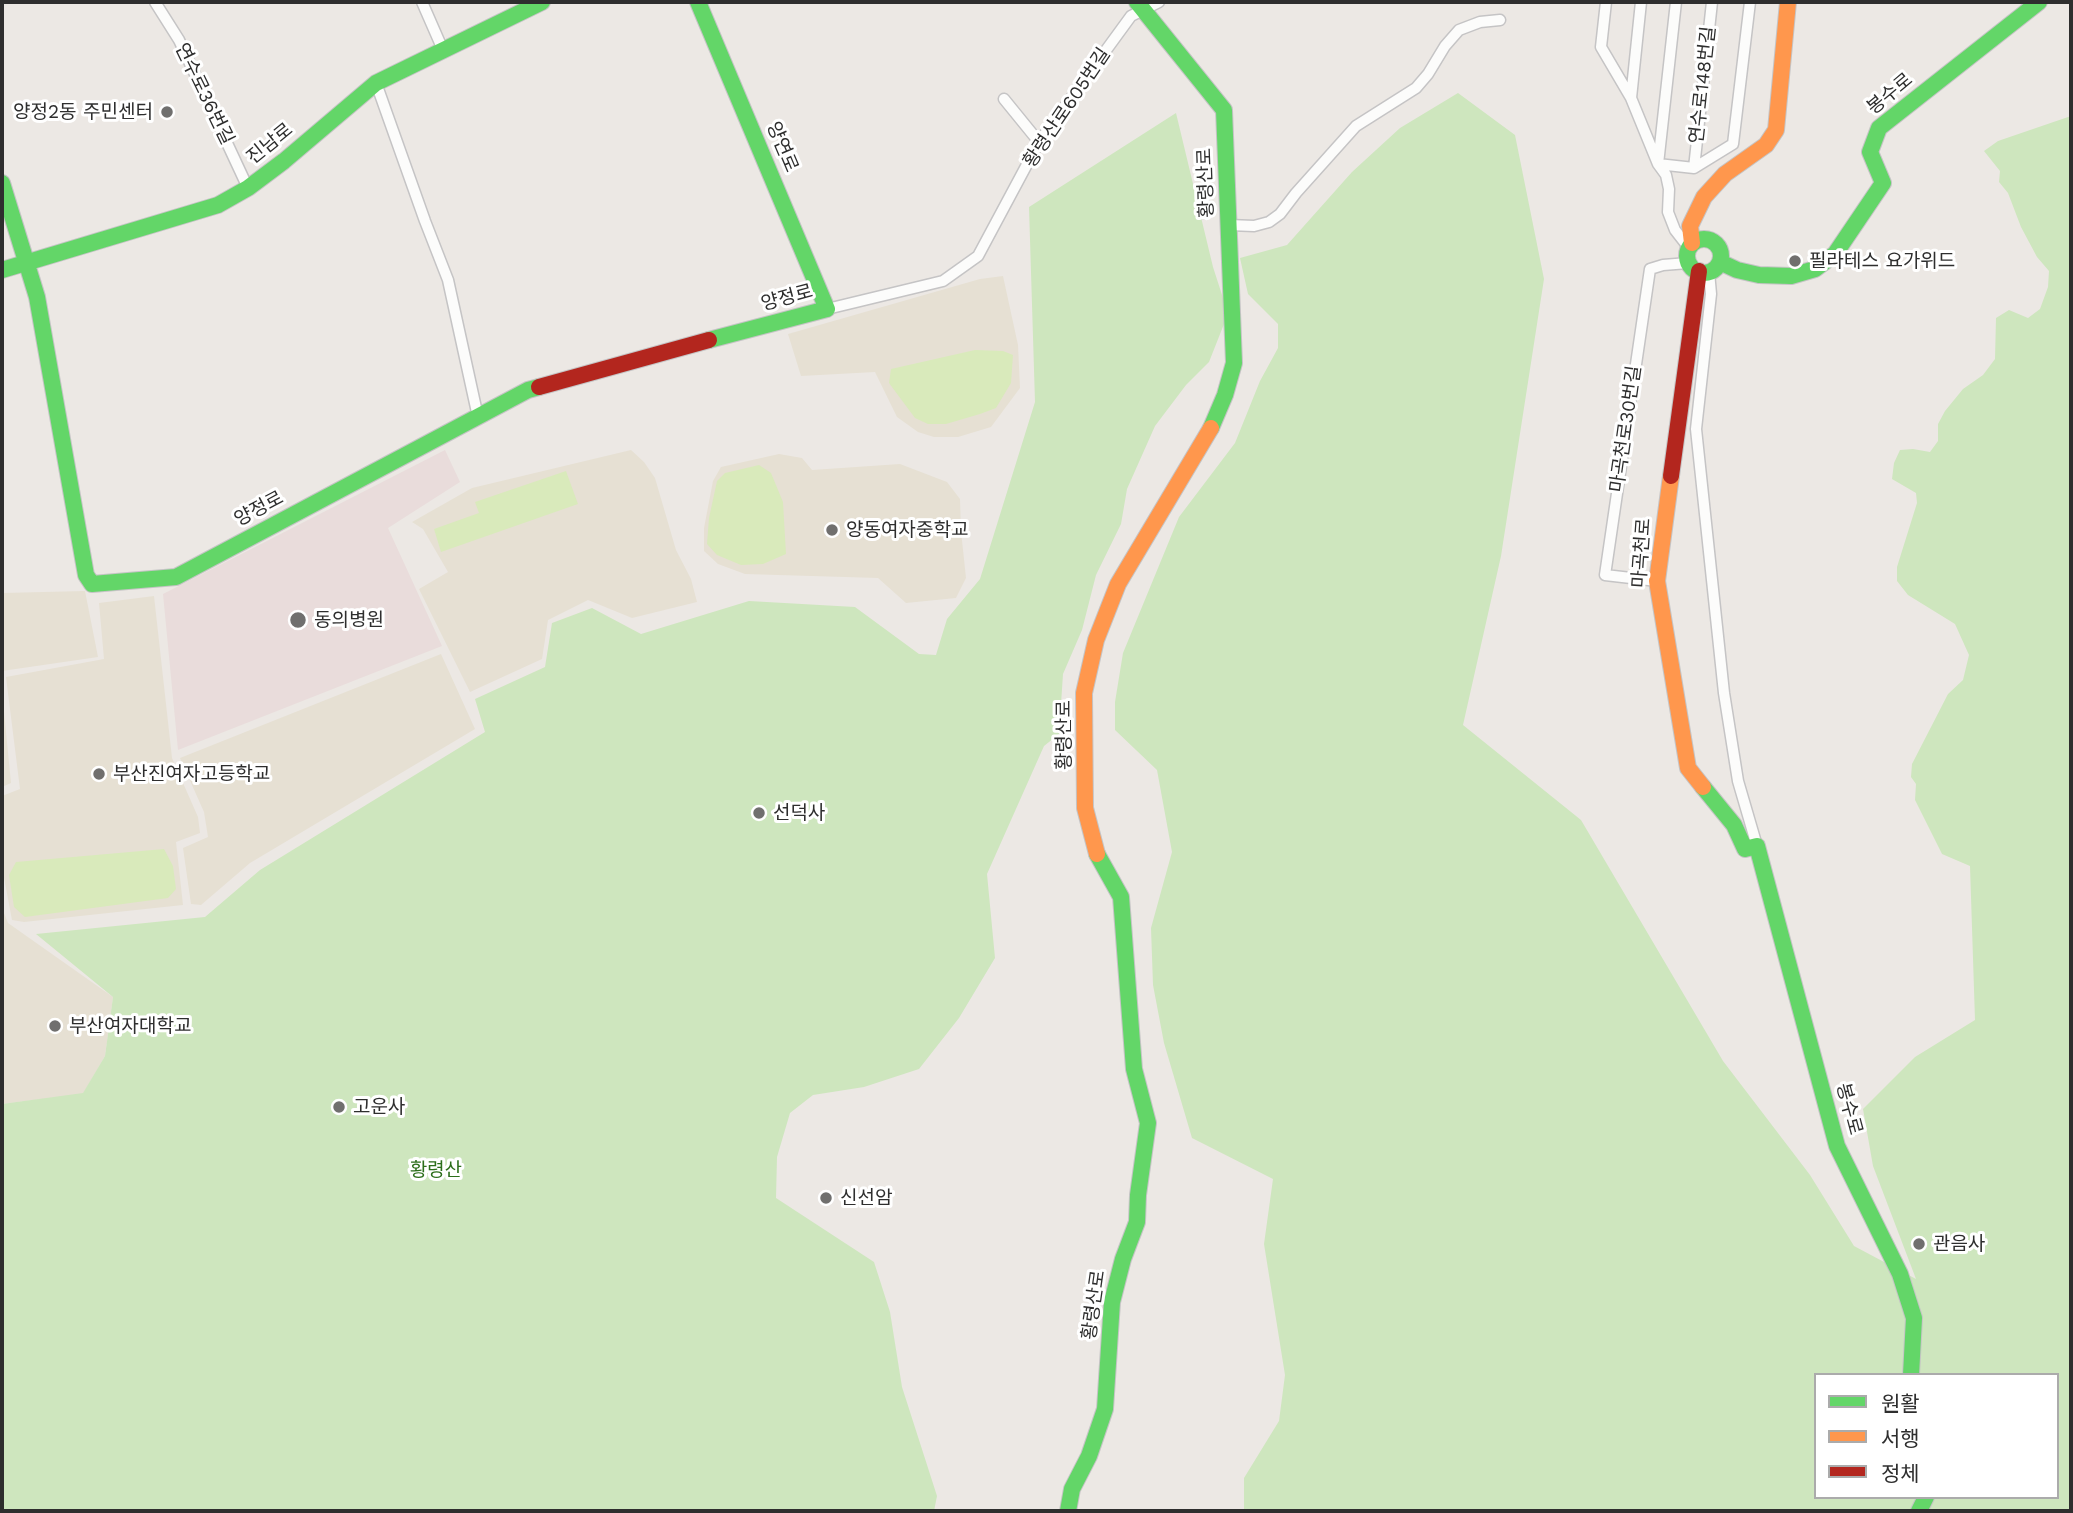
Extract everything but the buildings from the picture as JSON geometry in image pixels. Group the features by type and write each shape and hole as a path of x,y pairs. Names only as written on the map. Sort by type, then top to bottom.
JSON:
{"street":[{"name":"연수로36번길","path":"155,2 179,40 248,188"},
{"path":"422,2 443,50"},
{"name":"진남로","path":"2,270 218,205 248,188 376,83 542,2"},
{"name":"양연로","path":"698,2 827,309"},
{"name":"황령산로605번길","path":"827,309 943,281 978,256 1039,142 1131,16 1140,6 1159,2"},
{"name":"연수로148번길","path":"1605,2 1601,47 1631,98 1665,175 1669,188 1668,212 1675,230 1700,257"},
{"name":"연수로148번길","path":"1631,98 1641,2"},
{"name":"연수로148번길","path":"1658,164 1676,2"},
{"name":"연수로148번길","path":"1694,168 1712,2"},
{"name":"연수로148번길","path":"1658,164 1694,168 1732,144 1750,2"},
{"name":"마곡천로","path":"1757,846 1745,849 1734,825 1688,768 1657,581 1700,257 1690,226 1711,189 1725,174 1766,145 1776,130 1788,2"},
{"name":"봉수로","path":"1700,257 1759,275 1791,276 1815,269 1835,254 1883,183 1870,152 1879,128 2039,2"},
{"name":"황령산로","path":"1068,1511 1072,1489 1089,1456 1105,1409 1112,1302 1122,1259 1137,1222 1148,1123 1134,1069 1121,897 1097,855 1085,808 1084,693 1096,640 1118,584 1207,437 1234,363 1224,110 1140,6"},
{"path":"1229,225 1254,226 1269,222 1280,214 1356,126 1416,88 1458,30 1480,22 1500,20"},
{"path":"376,83 448,280 478,417"},
{"path":"1004,99 1039,142"},
{"path":"1732,144 1746,159"},
{"name":"양정로","path":"2,183 37,297 86,575 92,584 176,577 528,390 827,309"},
{"path":"1700,257 1711,294 1696,429 1724,693 1738,781 1757,846"},
{"name":"마곡천로30번길","path":"1657,581 1605,575 1650,269 1700,257"},
{"name":"봉수로","path":"1757,846 1837,1146 1900,1274 1914,1318 1911,1373"}],"shaded area":[{"path":"1003,276 1018,345 1020,388 991,427 958,437 934,437 918,432 897,417 875,372 801,376 788,334 980,279"},
{"name":"동의병원","path":"445,450 460,482 388,528 442,646 178,750 163,594"},
{"path":"631,450 655,478 676,550 691,579 697,602 632,618 588,600 548,620 542,659 470,692 419,589 448,572 423,529 412,522 472,488"},
{"name":"양동여자중학교","path":"779,454 802,458 812,470 900,464 947,482 960,499 966,578 956,598 906,603 878,578 745,574 718,564 704,551 704,528 713,481 721,467"},
{"path":"85,591 98,657 2,671 2,593"},
{"name":"부산진여자고등학교","path":"154,596 172,758 198,817 200,833 176,842 183,905 24,922 12,920 2,867 2,796 20,789 6,677 104,659 99,603"},
{"path":"441,654 475,729 250,863 201,905 191,904 183,848 208,837 204,812 180,758"},
{"path":"2,691 11,783 2,787"},
{"name":"부산여자대학교","path":"2,908 8,923 113,997 105,1056 83,1094 2,1104"}],"green space":[{"path":"1458,93 1515,135 1544,279 1501,556 1463,725 1581,820 1723,1061 1810,1175 1854,1246 1916,1279 1873,1166 1863,1109 1915,1057 1975,1020 1970,866 1942,854 1915,800 1916,784 1911,777 1912,764 1948,694 1963,680 1969,655 1955,624 1908,595 1897,581 1897,567 1917,503 1916,493 1892,479 1894,463 1900,450 1930,452 1938,441 1938,424 1945,411 1963,389 1983,375 1995,359 1996,318 2009,310 2028,318 2040,309 2048,287 2049,271 2037,257 2021,227 2008,193 1999,182 2000,171 1984,151 1998,141 2071,116 2071,1511 1244,1511 1244,1478 1279,1421 1285,1375 1264,1244 1273,1179 1192,1138 1164,1043 1153,985 1151,928 1172,852 1157,770 1115,730 1115,702 1123,653 1179,517 1235,443 1260,381 1278,348 1278,324 1248,294 1240,258 1287,245 1352,172 1400,128"},
{"name":"황령산","path":"1176,113 1223,298 1224,324 1209,362 1186,385 1155,426 1127,489 1121,524 1096,575 1082,630 1063,674 1059,734 1044,746 987,874 995,958 959,1018 919,1069 864,1087 813,1095 790,1113 777,1157 776,1198 874,1262 890,1312 902,1387 937,1496 934,1511 2,1511 2,1104 83,1093 105,1056 113,997 36,934 205,917 260,870 485,732 475,699 545,667 552,623 592,608 641,634 749,601 855,607 919,654 936,655 947,619 980,579 1035,402 1029,207"},
{"path":"975,350 1003,351 1013,355 1011,383 996,408 946,424 928,424 915,418 889,383 891,369"},
{"path":"759,465 771,473 783,502 786,554 763,564 741,565 717,555 707,544 709,518 717,481 725,473"},
{"path":"566,471 578,504 441,552 434,529 479,513 475,502"},
{"path":"164,849 173,866 176,889 168,898 25,917 14,907 9,875 16,862"}],"traffic: fast":[{"path":"2,270 218,205 248,188 284,161 376,83 542,2"},
{"path":"698,2 827,309 709,340"},
{"path":"1137,2 1224,110 1234,363 1225,395 1211,428"},
{"path":"1720,262 1737,270 1759,275 1791,276 1815,269 1835,254 1883,183 1870,152 1879,128 2039,2"},
{"path":"2,183 37,297 86,575 92,584 176,577 528,390 539,387"},
{"path":"1704,239 1716,244 1721,256 1716,268 1704,273 1692,268 1687,256 1692,244 1704,239"},
{"path":"1703,787 1734,825 1745,849 1757,846 1837,1146 1900,1274 1914,1318 1911,1373"},
{"path":"1068,1511 1072,1489 1089,1456 1105,1409 1112,1302 1123,1259 1137,1222 1148,1123 1134,1069 1121,897 1097,854"},
{"path":"1919,1511 1925,1499"}],"traffic: slow":[{"path":"1692,243 1690,226 1704,197 1725,174 1766,145 1776,130 1788,2"},
{"path":"1097,854 1085,808 1084,693 1096,640 1118,584 1211,428"},
{"path":"1671,476 1657,581 1688,768 1703,787"}],"traffic: jam":[{"path":"1671,476 1699,271"},
{"path":"539,387 709,340"}],"place":[{"name":"양정2동 주민센터","path":"167,112"},
{"name":"필라테스 요가위드","path":"1795,261"},
{"name":"양동여자중학교","path":"832,530"},
{"name":"동의병원","path":"298,620"},
{"name":"부산진여자고등학교","path":"99,774"},
{"name":"선덕사","path":"759,813"},
{"name":"부산여자대학교","path":"55,1026"},
{"name":"고운사","path":"339,1107"},
{"name":"신선암","path":"826,1198"},
{"name":"관음사","path":"1919,1244"}]}
